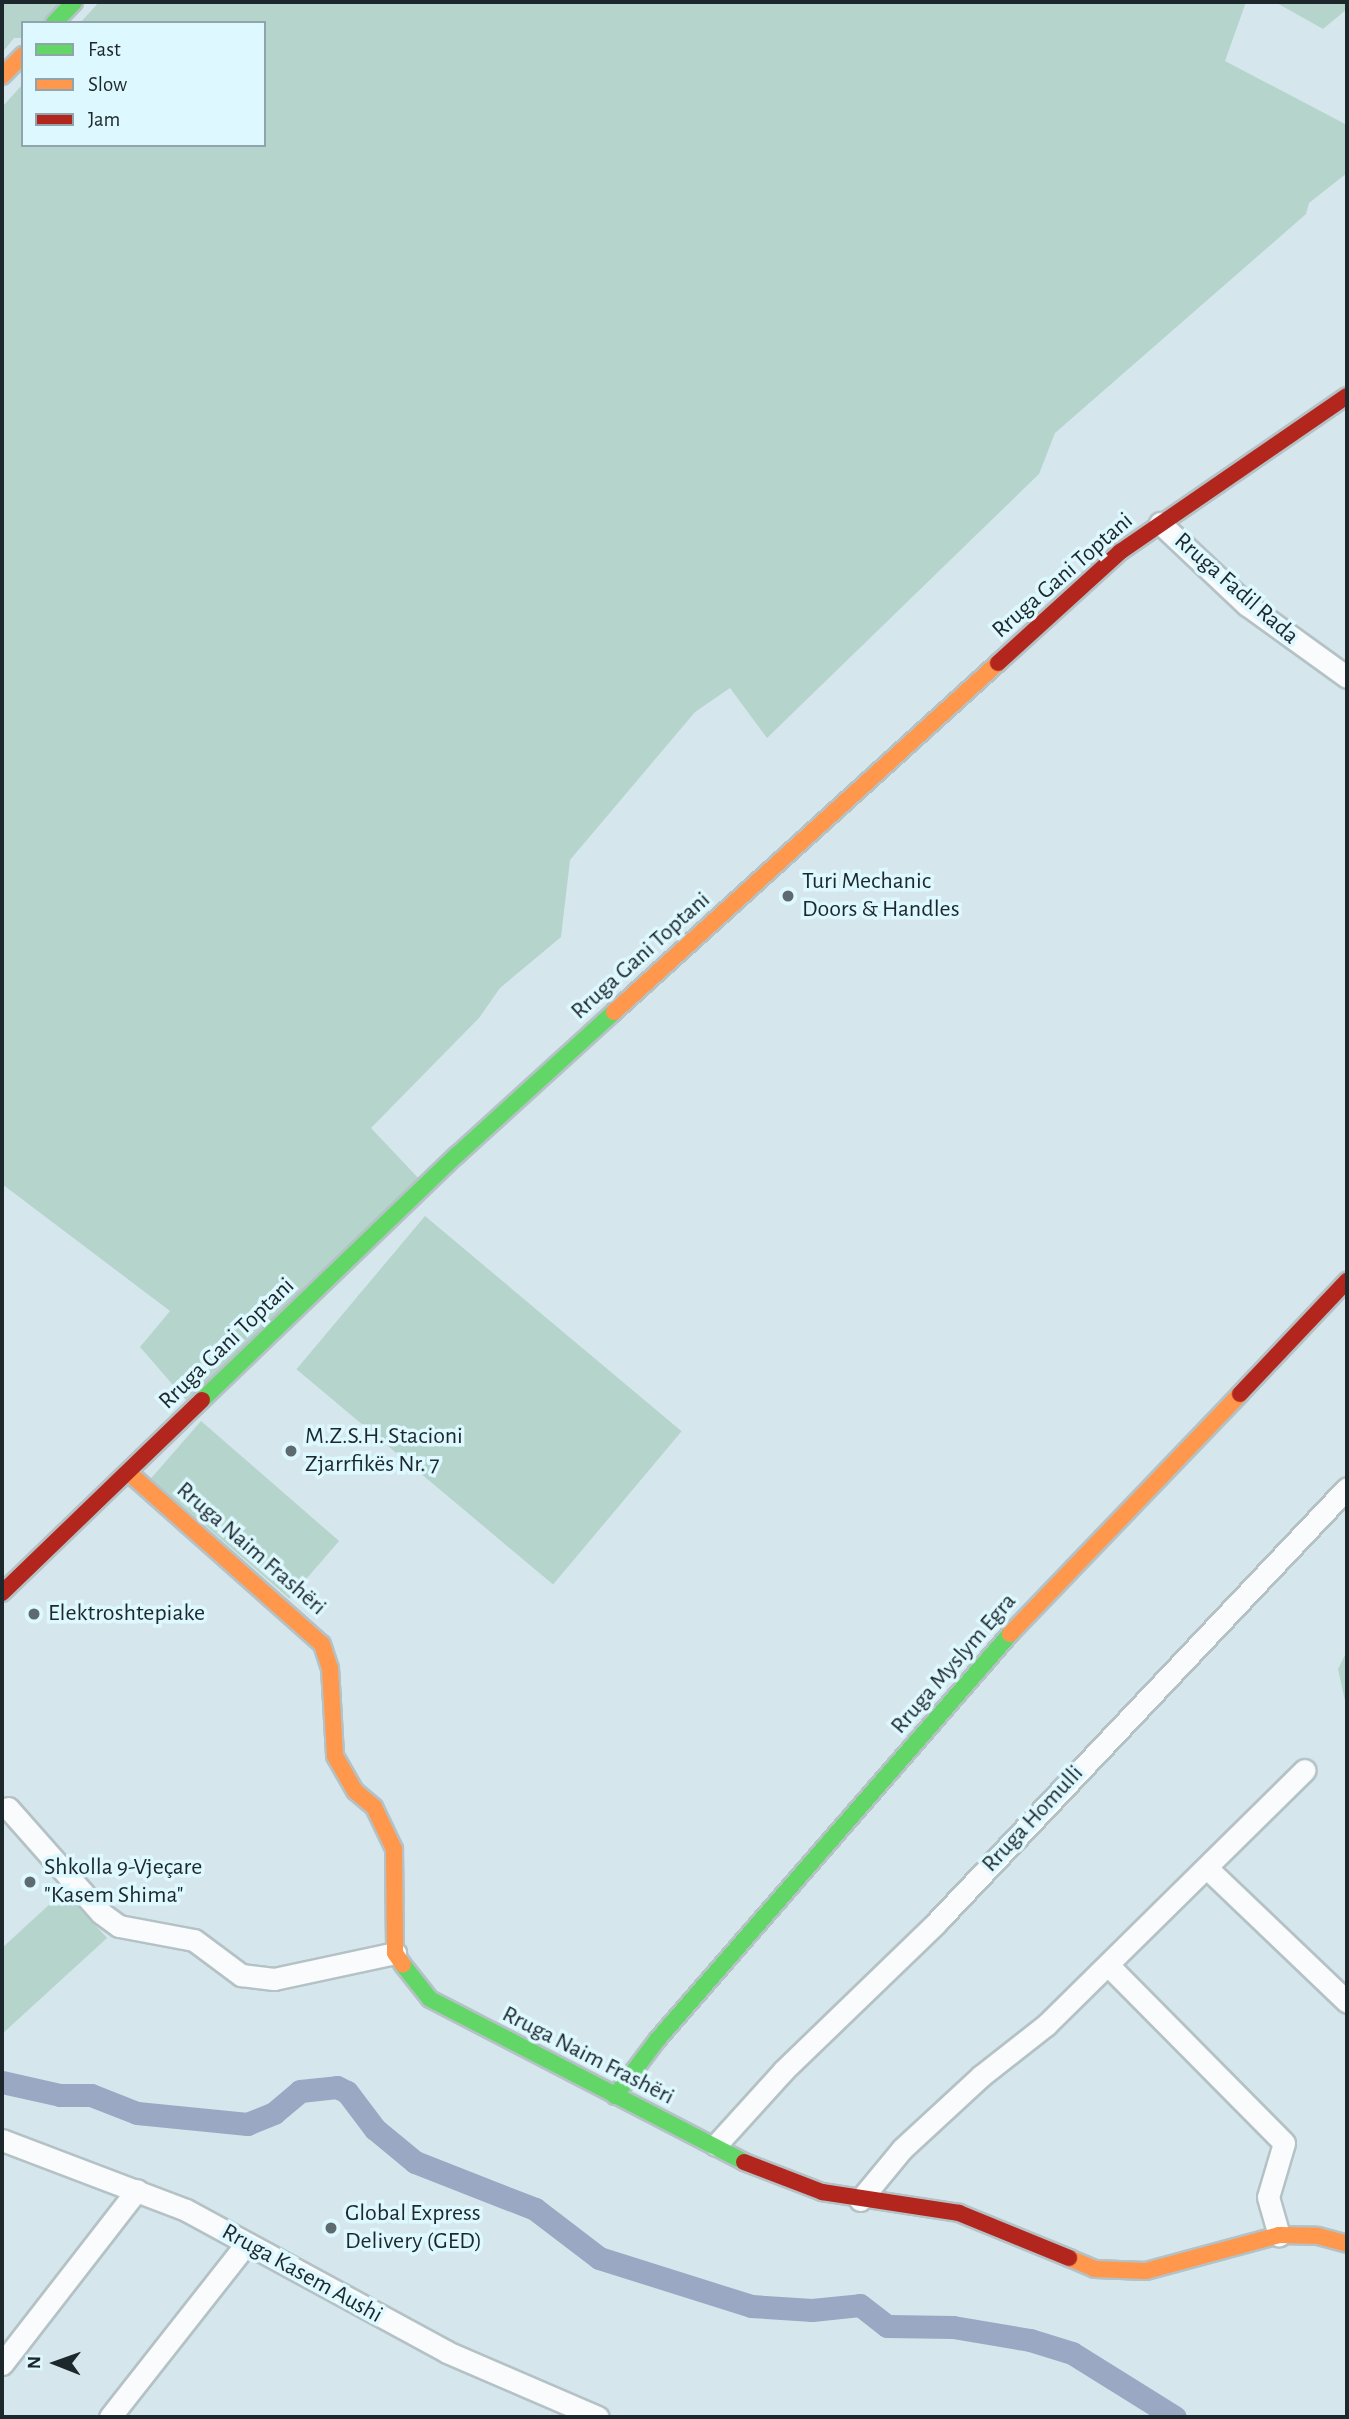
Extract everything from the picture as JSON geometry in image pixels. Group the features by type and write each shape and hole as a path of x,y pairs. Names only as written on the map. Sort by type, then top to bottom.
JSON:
{"street":[{"path":"56,21 74,2"},
{"path":"2,76 21,57"},
{"name":"Rruga Gani Toptani","path":"2,1593 572,1049 1120,552 1347,396"},
{"name":"Rruga Fadil Rada","path":"1160,523 1247,606 1347,677"},
{"name":"Rruga Myslym Egra","path":"615,2096 658,2039 1014,1630 1347,1280"},
{"name":"Rruga Naim Frashëri","path":"128,1472 322,1644 331,1668 335,1756 355,1791 374,1807 394,1849 395,1953 416,1986 430,1998 615,2096 785,2179 860,2200 937,2206 1095,2269 1117,2272 1146,2271 1279,2235 1318,2236 1347,2244"},
{"name":"Rruga Homulli","path":"716,2145 784,2070 936,1923 1347,1489"},
{"path":"860,2200 902,2149 981,2076 1046,2025 1208,1869 1305,1770"},
{"path":"8,1808 101,1913 120,1926 194,1940 241,1975 274,1979 395,1953"},
{"path":"1208,1869 1347,2002"},
{"path":"1108,1965 1284,2143 1268,2197 1279,2235"},
{"name":"Rruga Kasem Aushi","path":"2,2140 186,2210 457,2357 598,2417"},
{"path":"2,2364 137,2190"},
{"path":"110,2417 246,2244"}],"green space":[{"path":"2,2 67,2 50,21 21,21 21,38 14,38 2,53"},
{"path":"99,2 1246,2 1225,61 1347,125 1347,173 1309,203 1306,214 1055,433 1039,474 767,738 730,688 695,712 570,860 561,937 500,988 479,1018 371,1128 421,1181 186,1400 140,1347 170,1311 2,1184 2,107 21,86 21,147 266,147 266,21 82,21"},
{"path":"1275,2 1347,2 1347,9 1323,29"},
{"path":"425,1216 682,1431 553,1585 296,1369"},
{"path":"201,1421 339,1541 289,1598 151,1478"},
{"path":"1347,1651 1347,1710 1338,1669"},
{"path":"64,1891 107,1938 2,2034 2,1948"}],"waterway":[{"path":"2,2082 60,2095 91,2095 137,2113 247,2124 274,2113 300,2091 337,2087 347,2092 375,2129 415,2162 535,2209 599,2258 751,2306 812,2310 860,2305 887,2326 953,2327 1030,2340 1072,2353 1175,2417"}],"traffic: fast":[{"path":"56,21 74,2"},
{"path":"202,1400 457,1155 614,1012"},
{"path":"615,2096 658,2039 1010,1634"},
{"path":"403,1965 430,1999 744,2162"}],"traffic: slow":[{"path":"2,76 21,57"},
{"path":"614,1012 998,663"},
{"path":"1010,1634 1240,1394"},
{"path":"128,1472 322,1644 330,1668 335,1756 355,1791 374,1807 394,1849 395,1953 403,1965"},
{"path":"1069,2258 1095,2269 1146,2271 1279,2235 1318,2236 1347,2244"}],"traffic: jam":[{"path":"998,663 1120,552 1347,396"},
{"path":"1240,1394 1347,1281"},
{"path":"2,1593 202,1400"},
{"path":"744,2162 822,2192 959,2213 1069,2258"}],"place":[{"name":"Turi Mechanic Doors & Handles","path":"788,896"},
{"name":"M.Z.S.H. Stacioni Zjarrfikës Nr. 7","path":"291,1451"},
{"name":"Elektroshtepiake","path":"34,1614"},
{"name":"Shkolla 9-Vjeçare \"Kasem Shima\"","path":"30,1882"},
{"name":"Global Express Delivery (GED)","path":"331,2228"}]}
